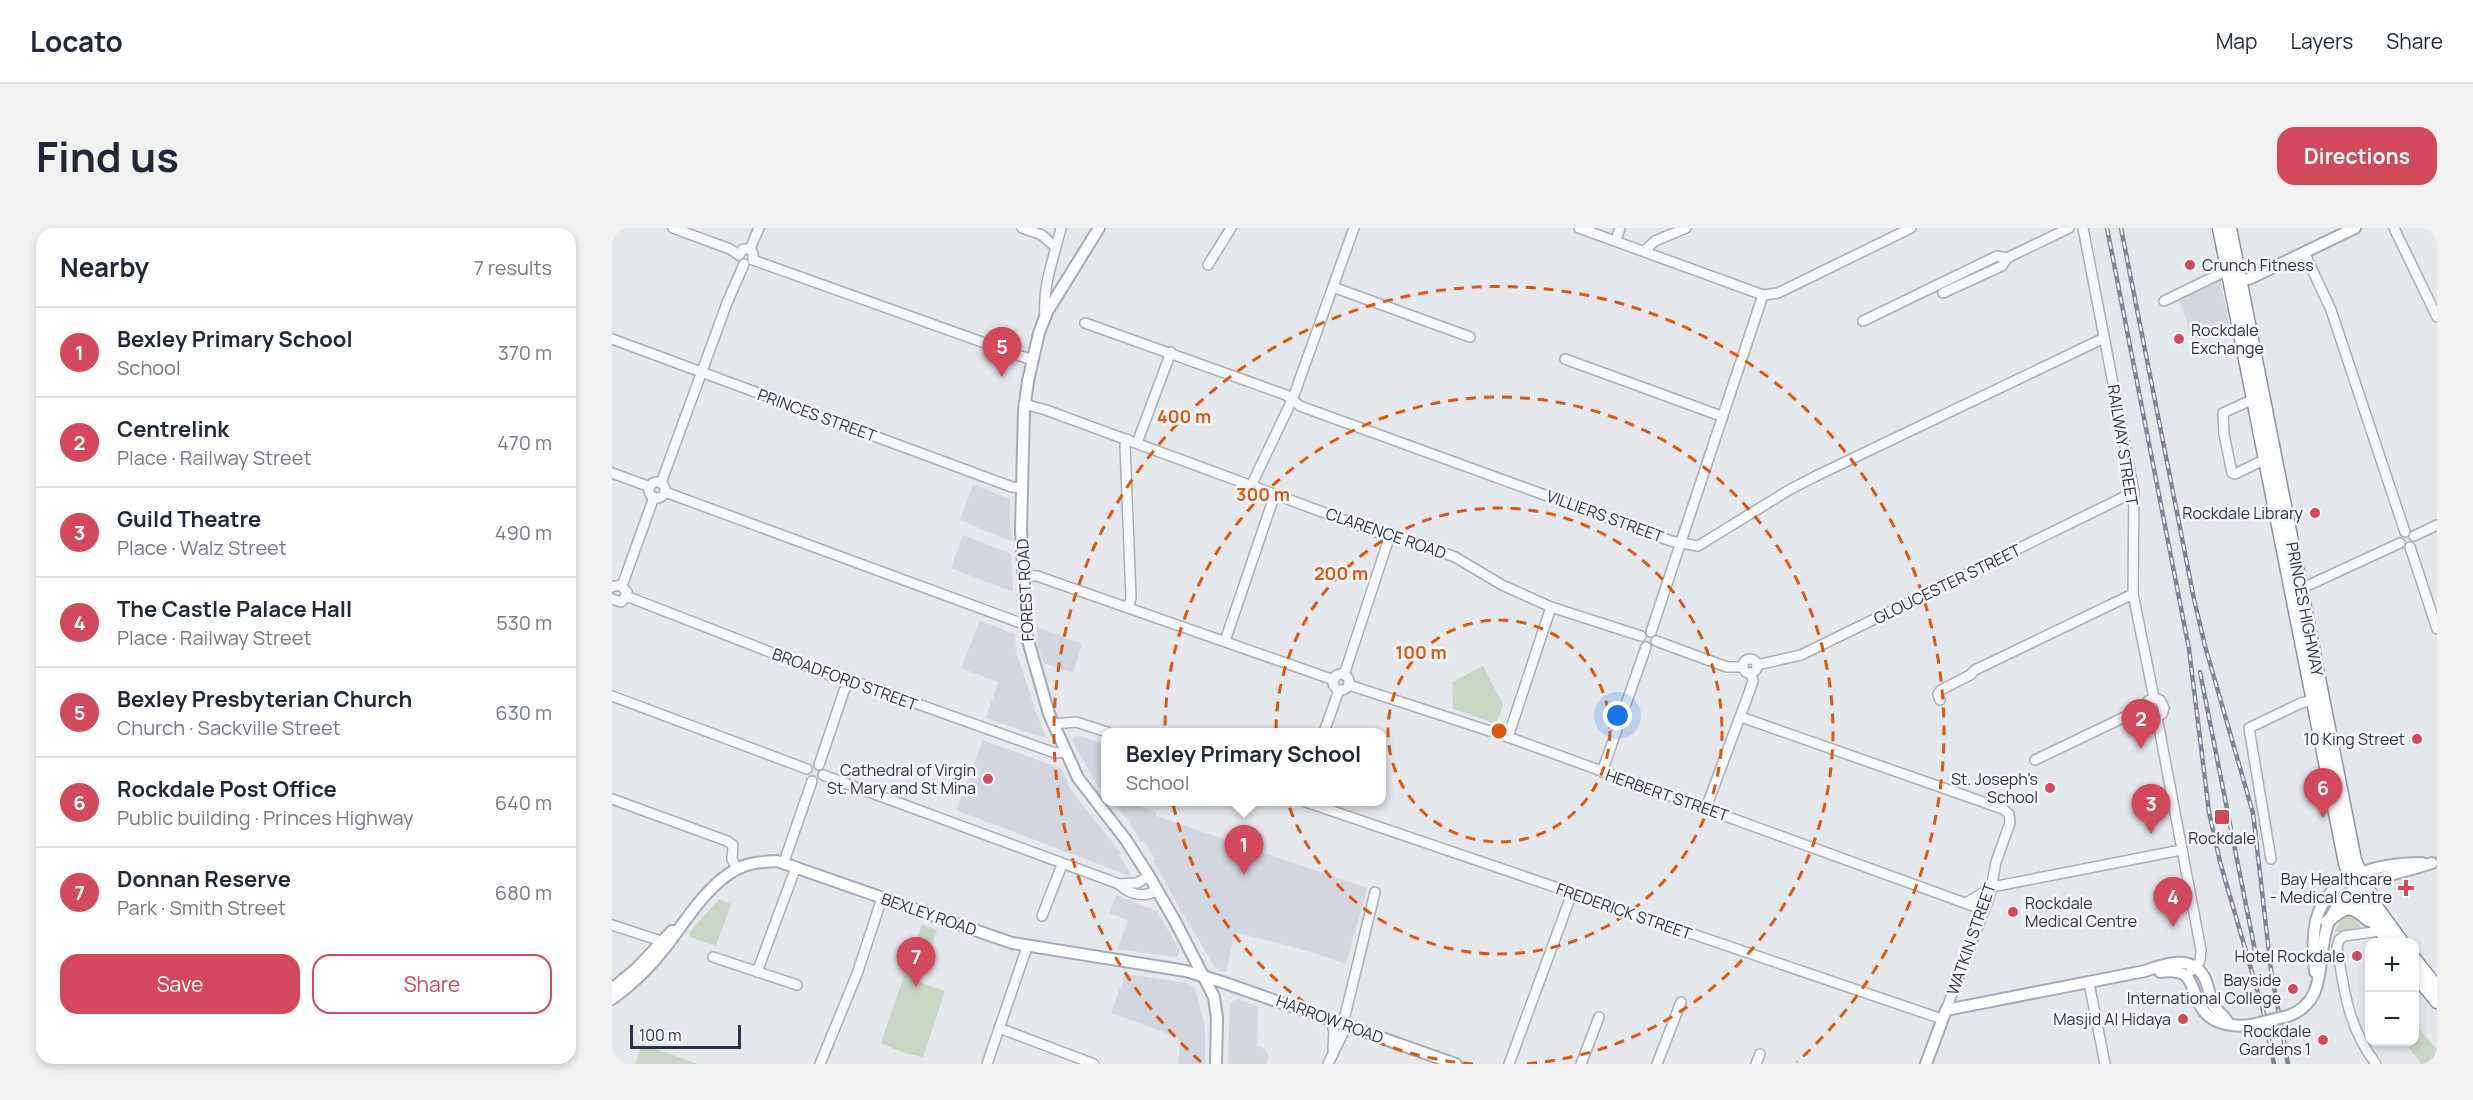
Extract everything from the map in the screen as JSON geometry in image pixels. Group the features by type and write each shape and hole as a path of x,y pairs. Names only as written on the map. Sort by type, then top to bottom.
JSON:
{"highway":[{"name":"PRINCES HIGHWAY","path":"2219,228 2228,270 2236,283"},
{"name":"PRINCES HIGHWAY","path":"2230,228 2236,283 2317,699 2354,875 2380,931 2386,938"},
{"name":"PRINCES HIGHWAY","path":"2360,888 2399,938"},
{"path":"2327,922 2344,909 2354,908 2380,931"},
{"path":"2419,963 2437,987"},
{"path":"2419,979 2437,1002"}],"main road":[{"name":"FOREST ROAD","path":"1099,228 1045,318 1032,360 1024,404 1023,576 1030,654 1053,724 1081,783 1126,840 1158,890 1214,997 1216,1064"},
{"path":"2236,283 2355,228"},
{"name":"BEXLEY ROAD","path":"612,999 650,964 724,877 754,862 784,862 1027,947 1186,971 1204,977"},
{"path":"2315,991 2313,943 2316,921 2326,899 2354,875 2396,864 2435,862"},
{"path":"2187,976 2195,988 2203,1010 2217,1022 2251,1025 2288,1016 2305,1007 2315,991 2320,976 2322,943 2327,922 2338,904 2360,888 2435,862"},
{"name":"BEXLEY ROAD","path":"612,989 637,968 661,941 681,925"},
{"name":"FREDERICK STREET","path":"1944,1015 2172,963 2195,966"},
{"path":"2195,966 2204,976 2213,1004 2228,1023"},
{"name":"FREDERICK STREET","path":"2145,971 2172,970 2187,976"},
{"name":"HARROW ROAD","path":"1204,977 1456,1064"},
{"name":"WATKIN STREET","path":"1926,1064 1944,1015"}],"street":[{"path":"673,228 730,249 739,255 739,259 1032,360"},
{"path":"750,249 759,228"},
{"path":"1022,228 1042,235 1054,246"},
{"path":"1042,235 1050,234 1060,228"},
{"path":"1045,318 1045,291 1060,228"},
{"path":"1208,265 1231,228"},
{"path":"1251,486 1293,399 1354,228"},
{"path":"1579,228 1612,235 1648,252 1762,295 1778,293 1911,228"},
{"path":"1612,235 1620,228"},
{"path":"1648,252 1655,241 1686,228"},
{"path":"1943,293 2002,266 2007,258 2069,228"},
{"name":"RAILWAY STREET","path":"2083,228 2134,492 2133,594 2154,698"},
{"path":"2394,228 2437,317"},
{"path":"739,255 743,249 750,249"},
{"path":"650,487 650,492 654,497 659,498 701,372 753,253 750,249"},
{"path":"2304,252 2331,310 2410,534 2415,541 2410,547"},
{"path":"1863,321 1997,256 2007,258"},
{"path":"2164,301 2228,270"},
{"path":"1333,287 1470,337"},
{"path":"1651,632 1762,295"},
{"name":"VILLIERS STREET","path":"1085,323 1171,352 1293,399 1300,406 1679,543 1698,546 1789,490 2104,338"},
{"name":"PRINCES STREET","path":"612,339 1012,487 1022,488"},
{"path":"1137,443 1171,352"},
{"path":"1565,359 1721,416"},
{"path":"2258,397 2223,413 2224,434 2232,473 2235,474 2270,457"},
{"name":"CLARENCE ROAD","path":"1024,404 1251,486 1455,556 1502,585 1551,607 1641,636"},
{"path":"1127,440 1125,445 1131,598 1128,608"},
{"path":"612,473 650,487"},
{"path":"650,487 655,483 663,488 1026,625"},
{"name":"GLOUCESTER STREET","path":"1754,669 1801,655 2134,492"},
{"path":"1225,641 1275,494"},
{"path":"612,613 614,601 623,600 626,596 626,590 617,586 654,497"},
{"path":"2400,543 2400,538 2437,525"},
{"path":"1344,675 1390,535"},
{"path":"2296,591 2400,543"},
{"path":"2400,543 2410,547"},
{"path":"2410,547 2437,629"},
{"path":"1023,576 1036,576 1334,680"},
{"path":"1940,700 1938,694 1941,690 1975,670 2133,594"},
{"name":"BROADFORD STREET","path":"626,596 847,682 862,684 1055,753 1066,752"},
{"path":"1508,737 1551,607"},
{"path":"1645,632 1651,632 1656,641 1652,646 1646,647 1641,643 1641,636 1645,632"},
{"path":"1656,641 1727,667 1754,669 1753,681 1741,717 1706,808"},
{"path":"1602,772 1646,647"},
{"path":"1337,675 1344,675 1349,685 1339,690 1334,686 1334,680 1337,675"},
{"path":"847,682 819,765 823,775 1119,884 1136,883 1149,876"},
{"name":"HERBERT STREET","path":"1349,685 1508,737 1984,910"},
{"path":"1325,728 1339,690"},
{"path":"612,696 807,769"},
{"path":"2154,698 2160,700 2164,708 2162,714 2157,717 2148,715 2145,710 2148,701 2154,698"},
{"path":"2271,858 2249,728 2301,703 2317,699"},
{"path":"2034,760 2137,711 2145,710"},
{"name":"WATKIN STREET","path":"1741,717 2003,809 2009,814 2010,823 1996,862 1992,887 1944,1015"},
{"path":"2157,717 2201,950 2200,961 2187,976"},
{"path":"1053,724 1076,722 1101,730"},
{"path":"812,781 806,775 807,769 812,765 819,765"},
{"path":"812,781 819,780 823,775"},
{"path":"784,862 812,781"},
{"path":"612,799 733,845 732,860 736,869"},
{"name":"FREDERICK STREET","path":"1320,806 1572,893 1944,1015"},
{"path":"1966,903 1992,887 2181,850"},
{"path":"1042,916 1062,864"},
{"path":"757,972 796,867"},
{"path":"1119,884 1125,890 1142,896 1148,896 1158,890"},
{"path":"1328,1064 1345,1024 1375,892"},
{"path":"1509,1064 1572,893"},
{"path":"820,1064 858,974 882,898"},
{"path":"612,925 661,941"},
{"path":"2376,1064 2368,1053 2346,1004 2337,946 2339,940 2344,936 2380,931"},
{"path":"987,1064 1027,947"},
{"path":"713,957 797,985"},
{"path":"2089,983 2105,1064"},
{"path":"1657,1064 1681,1002"},
{"path":"1581,1064 1599,1017"},
{"path":"1331,1020 1334,1032 1333,1050"},
{"path":"999,1028 1094,1064"},
{"path":"1756,1064 1760,1054"}],"shaded area":[{"path":"2220,278 2230,330 2192,342 2178,298"},
{"path":"973,484 1010,499 1011,541 960,520"},
{"path":"963,535 1011,554 1013,592 951,568"},
{"path":"980,621 1015,634 1016,651 1047,739 986,718 998,682 961,668"},
{"path":"1037,627 1082,644 1073,673 1043,663 1038,645"},
{"path":"1078,735 1101,743 1101,788 1094,780 1073,738"},
{"path":"983,740 1062,769 1070,789 1121,853 1119,855 1130,873 1127,875 956,810"},
{"path":"1116,806 1141,806 1156,812 1156,816 1367,888 1346,964 1308,951 1235,932 1226,972 1220,970 1214,966 1153,861 1155,859 1144,841 1141,842 1129,821"},
{"path":"1116,895 1157,911 1179,950 1177,957 1117,949 1128,920 1109,913"},
{"path":"1125,974 1187,983 1195,988 1205,1027 1205,1064 1178,1064 1180,1044 1178,1037 1111,1013"},
{"path":"1237,999 1258,1007 1257,1046 1265,1049 1269,1057 1266,1064 1228,1064 1230,1003"}],"green space":[{"path":"1483,666 1503,705 1496,724 1453,709 1452,682"},
{"path":"719,899 731,904 716,946 690,937 689,933"},
{"path":"2348,916 2355,918 2361,927 2334,932 2342,919"},
{"path":"922,924 937,930 919,982 945,991 923,1057 904,1053 881,1043"},
{"path":"2419,1030 2437,1049 2437,1064 2421,1064 2408,1046 2419,1046"},
{"path":"642,1044 698,1064 635,1064"}],"railway":[{"path":"2107,228 2189,649 2209,812 2220,862 2263,1010 2274,1064"},
{"path":"2121,228 2194,599 2205,646 2253,813 2271,970 2288,1064"},
{"path":"2200,672 2257,961"}],"place":[{"name":"Crunch Fitness","path":"2190,265"},
{"name":"Rockdale Exchange","path":"2179,339"},
{"name":"Bexley Presbyterian Church","path":"1002,377"},
{"name":"Rockdale Library","path":"2315,513"},
{"name":"10 King Street","path":"2417,739"},
{"name":"Centrelink","path":"2141,749"},
{"name":"Cathedral of Virgin St. Mary and St Mina","path":"988,779"},
{"name":"St. Joseph's School","path":"2050,788"},
{"name":"Rockdale","path":"2222,817"},
{"name":"Rockdale Post Office","path":"2323,818"},
{"name":"Guild Theatre","path":"2151,834"},
{"name":"Bexley Primary School","path":"1244,875"},
{"name":"Bay Healthcare - Medical Centre","path":"2406,888"},
{"name":"Rockdale Medical Centre","path":"2013,912"},
{"name":"The Castle Palace Hall","path":"2173,927"},
{"name":"Hotel Rockdale","path":"2357,956"},
{"name":"Donnan Reserve","path":"916,987"},
{"name":"Bayside International College","path":"2293,989"},
{"name":"Masjid Al Hidaya","path":"2183,1019"},
{"name":"Rockdale Gardens 1","path":"2323,1040"}]}
